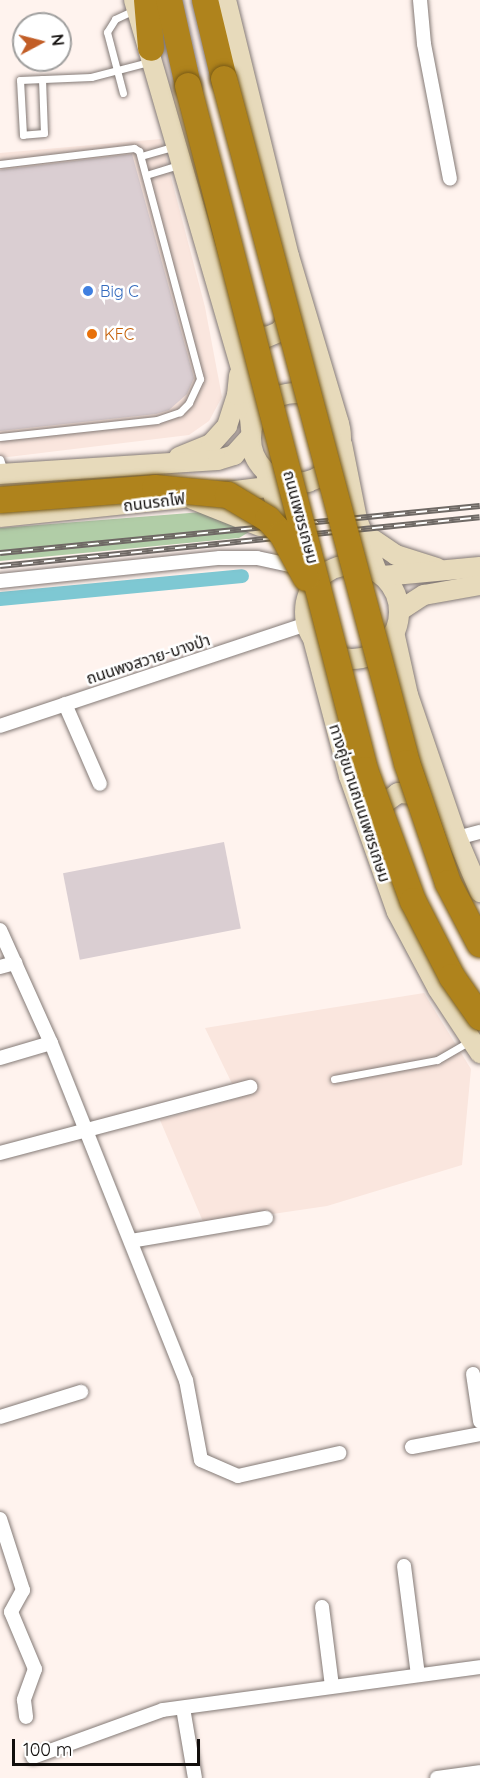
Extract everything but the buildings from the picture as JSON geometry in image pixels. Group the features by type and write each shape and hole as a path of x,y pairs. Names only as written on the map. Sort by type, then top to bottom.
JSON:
{"highway":[{"name":"ถนนเพชรเกษม","path":"169,0 188,86 365,770 413,901 453,977 480,1017"},
{"path":"205,0 224,79 407,763 448,883 480,944"},
{"path":"137,2 153,54"},
{"path":"0,500 185,489 228,495 268,519 299,561 365,770"}],"main road":[{"path":"217,285 235,325 244,334 267,337 284,328 296,312 298,299 289,256 225,0"},
{"path":"2,469 227,459 251,433 266,403 294,392 322,400 340,431 332,466 308,482 279,480 258,462 251,433 251,407 240,363 153,54"},
{"path":"289,256 340,431 362,532 380,574 391,586 399,611 394,632 408,695 471,873"},
{"path":"153,463 201,449 220,434 234,409 240,363"},
{"name":"ถนนเพชรเกษม","path":"258,462 272,486 294,561 308,624"},
{"path":"68,467 81,470 91,488 89,501 72,512"},
{"name":"ถนนรถไฟ","path":"0,518 72,512 308,482"},
{"path":"185,498 263,528 294,561"},
{"path":"362,532 396,555 448,570"},
{"path":"394,632 378,650 356,659 332,654 308,624 314,583 330,570 351,564 380,574 480,567"},
{"path":"399,611 424,595 480,585"},
{"name":"ทางคู่ขนานถนนเพชรเกษม","path":"308,624 352,787 397,912 475,1047"},
{"path":"397,912 373,830 374,818 388,798 409,792 429,799 436,806 480,892"}],"street":[{"path":"225,0 234,0"},
{"path":"420,0 424,44 450,179"},
{"path":"0,581 220,558 294,561"},
{"name":"ถนนพงสวาย-บางป่า","path":"0,726 308,624"},
{"path":"65,704 100,784"},
{"path":"457,838 480,832"},
{"path":"0,930 51,1043 186,1380 201,1460 238,1476 339,1454"},
{"path":"0,967 15,963"},
{"path":"0,1058 51,1043"},
{"path":"0,1153 85,1128 250,1087"},
{"path":"131,1242 266,1218"},
{"path":"473,1374 480,1421"},
{"path":"0,1417 81,1392"},
{"path":"412,1447 480,1434"},
{"path":"0,1519 23,1590 11,1612 35,1669 24,1700 26,1717"},
{"path":"404,1566 417,1675"},
{"path":"322,1607 332,1686"},
{"path":"33,1757 163,1710 480,1667"},
{"path":"183,1707 195,1778"},
{"path":"437,1778 480,1772"}],"lane":[{"path":"123,93 108,32 115,19 137,2"},
{"path":"42,79 44,133 23,135 20,80 42,79 91,77 117,70 153,54"},
{"path":"0,164 134,148 141,156 199,371 194,396 180,412 157,420 0,437"},
{"path":"141,156 181,155"},
{"path":"146,175 181,155"},
{"path":"334,1079 437,1060 475,1047"}],"shaded area":[{"name":"Big C","path":"161,139 205,307 222,397 209,421 189,435 0,458 0,153"},
{"path":"424,993 471,1069 462,1165 327,1206 204,1224 160,1120 239,1098 205,1028"}],"green space":[{"path":"202,512 249,532 239,538 0,561 0,528"}],"waterway":[{"path":"0,599 242,576"}],"railway":[{"path":"0,553 480,506"},
{"path":"0,566 480,517"}],"place":[{"name":"Big C","path":"88,291"},
{"name":"KFC","path":"92,334"}]}
